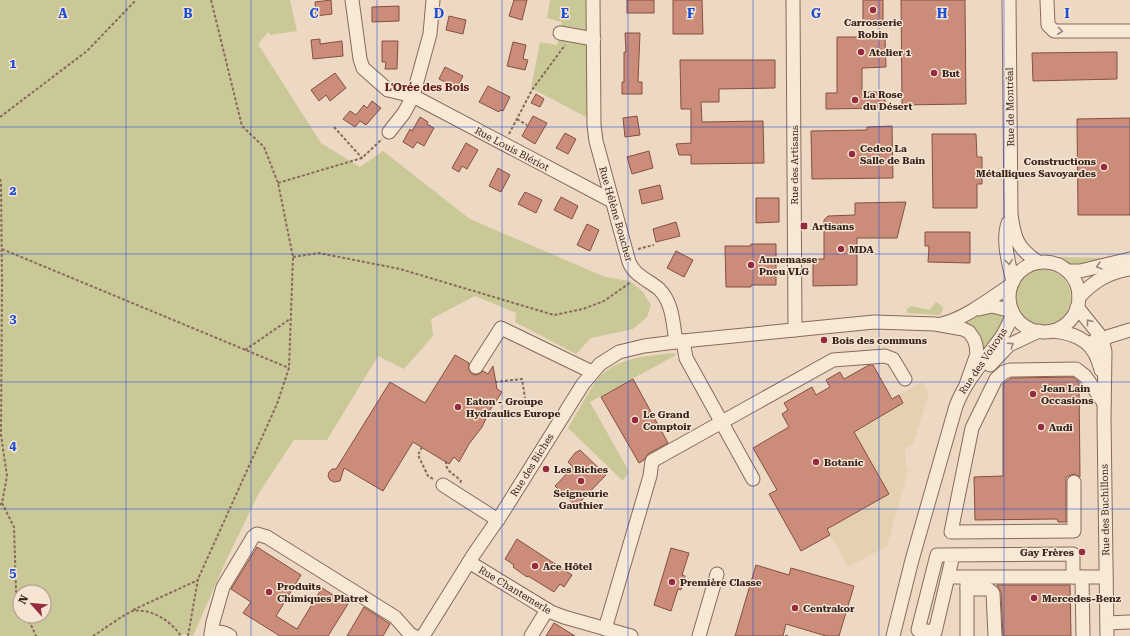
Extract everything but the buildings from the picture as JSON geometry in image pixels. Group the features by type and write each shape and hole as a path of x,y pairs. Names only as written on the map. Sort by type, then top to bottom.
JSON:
{"street":[{"name":"Rue Louis Blériot","path":"352,0 360,59 363,68 388,90 413,96 612,201"},
{"path":"389,132 406,110 413,96 430,34 433,0"},
{"name":"Rue Hélène Boucher","path":"593,0 595,136 598,153 630,266 639,275 658,289 667,300 686,358 753,479"},
{"name":"Rue des Artisans","path":"793,0 795,330"},
{"name":"Rue de Montréal","path":"1009,0 1011,214 1015,237 1018,244 1025,252 1038,262"},
{"path":"1047,0 1048,25 1054,31 1130,31"},
{"path":"560,32 594,39"},
{"name":"Rue de Montréal","path":"1011,214 1006,234 1012,284"},
{"path":"1068,272 1080,271 1130,259"},
{"path":"1078,302 1076,283 1068,272 1054,264 1038,262 1023,270 1015,277 1009,298 1013,312 1019,321 1026,327 1039,332 1053,331 1062,327 1070,320 1078,302 1096,281 1114,273 1130,269"},
{"path":"935,324 951,321 1012,284"},
{"name":"Rue des Buchillons","path":"1078,302 1102,339 1105,352 1104,404 1107,630"},
{"path":"968,312 990,306 996,306 1013,312"},
{"name":"Rue des Voirons","path":"893,636 912,560 956,406 966,385 1000,339 1013,312"},
{"path":"680,342 879,322 935,324 963,329 969,332 974,339 977,354 966,385"},
{"path":"476,367 501,328 592,372"},
{"path":"1084,341 1094,341 1130,330"},
{"name":"Rue des Buchillons","path":"1053,331 1069,334 1084,341 1096,354 1104,384"},
{"name":"Rue des Voirons","path":"948,433 970,393 997,356 1015,341 1039,332"},
{"name":"Rue des Biches","path":"423,636 469,562 498,520 579,389 592,372 604,361 623,351 644,346 680,342"},
{"path":"605,629 650,476 652,461 833,360 885,356 892,359 905,379"},
{"path":"1074,482 1074,531 950,532 972,428 996,379 1001,374 1010,370 1076,369 1085,376 1104,404"},
{"path":"443,485 498,520"},
{"path":"230,636 220,632 211,635 213,622 223,587 253,537 257,534 267,537 395,617 410,634 414,636"},
{"path":"1010,554 1010,577"},
{"path":"953,555 935,632 918,630 937,555 1073,554 1078,577 1082,636"},
{"name":"Rue des Voirons","path":"885,636 912,560"},
{"name":"Rue Chantemerle","path":"469,562 547,610 564,617 631,636"},
{"path":"699,636 717,574"},
{"path":"948,577 988,589 994,593 995,636"},
{"path":"967,583 1010,577 1106,577"},
{"path":"967,583 967,636"},
{"path":"531,636 547,610"},
{"path":"1107,630 1130,621"}],"path":[{"path":"0,117 87,51 136,0"},
{"path":"188,636 198,579 277,404 289,368 293,257 278,183 264,147 242,126 211,0"},
{"path":"504,144 532,90 573,35"},
{"path":"517,119 527,125"},
{"path":"334,127 362,158"},
{"path":"278,183 362,158 389,132"},
{"path":"0,179 2,249 0,434 7,476 1,504 14,527 16,584"},
{"path":"626,252 654,245"},
{"path":"2,249 289,368"},
{"path":"293,257 319,253 400,269 554,315 583,309 604,301 639,275"},
{"path":"245,350 290,318"},
{"path":"495,382 522,378 525,398"},
{"path":"422,448 418,455 428,476 443,485"},
{"path":"93,636 132,611 198,579"},
{"path":"132,611 152,612 175,626 181,636"},
{"path":"31,624 36,636"}],"shaded area":[{"path":"0,0 290,0 297,31 270,35 268,32 258,44 321,143 360,167 383,151 470,219 605,277 630,281 643,292 651,305 647,317 633,329 591,338 576,354 515,322 516,313 475,296 431,319 433,336 404,369 378,356 327,440 294,440 259,493 225,563 193,636 184,634 179,636 0,636"},
{"path":"550,0 589,0 590,119 531,88 540,42 557,45 562,22 547,18"},
{"path":"1058,257 1114,258 1087,266 1073,265"},
{"path":"1043,269 1055,273 1064,279 1069,288 1071,298 1069,308 1064,316 1056,322 1044,325 1032,323 1024,317 1018,309 1016,299 1017,289 1022,280 1031,273"},
{"path":"936,302 942,306 943,310 940,315 907,313 907,309 911,306 930,310"},
{"path":"985,311 1003,314 1005,316 1004,323 982,356 961,322"},
{"path":"674,353 676,355 590,402 627,468 628,473 623,481 568,428 593,386 604,372 613,366 632,359"},
{"path":"922,382 929,392 913,444 905,448 906,467 908,471 887,546 848,567 827,529 854,432 903,403 899,395"}],"place":[{"name":"Carrosserie Robin","path":"873,10"},
{"name":"Atelier 1","path":"861,52"},
{"name":"But","path":"934,73"},
{"name":"La Rose du Désert","path":"855,100"},
{"name":"Cedeo La Salle de Bain","path":"852,154"},
{"name":"Constructions Métalliques Savoyardes","path":"1104,167"},
{"name":"Artisans","path":"804,226"},
{"name":"MDA","path":"841,249"},
{"name":"Annemasse Pneu VLG","path":"751,265"},
{"name":"Bois des communs","path":"824,340"},
{"name":"Jean Lain Occasions","path":"1033,394"},
{"name":"Eaton - Groupe Hydraulics Europe","path":"458,407"},
{"name":"Le Grand Comptoir","path":"635,420"},
{"name":"Audi","path":"1041,427"},
{"name":"Botanic","path":"816,462"},
{"name":"Les Biches","path":"546,469"},
{"name":"Seigneurie Gauthier","path":"581,481"},
{"name":"Gay Frères","path":"1082,552"},
{"name":"Ace Hôtel","path":"535,566"},
{"name":"Première Classe","path":"672,582"},
{"name":"Produits Chimiques Platret","path":"269,592"},
{"name":"Mercedes-Benz","path":"1034,598"},
{"name":"Centrakor","path":"795,608"}],"district":[{"name":"L'Orée des Bois","path":"427,87"}]}
